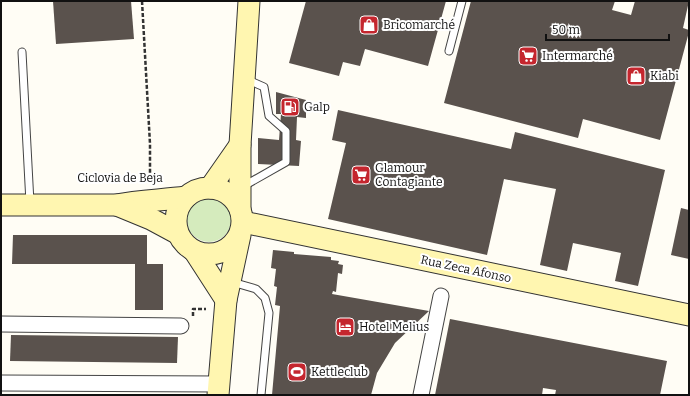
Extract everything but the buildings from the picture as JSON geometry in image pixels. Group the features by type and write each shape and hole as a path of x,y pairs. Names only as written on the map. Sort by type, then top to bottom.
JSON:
{"main road":[{"path":"219,390 227,297 241,222 240,145 249,1"},
{"path":"210,188 240,145"},
{"path":"195,252 208,255 221,253 232,246 241,222 234,198 223,191 210,188 197,190 186,197 178,207 175,220 177,233 184,244 195,252 227,297"},
{"path":"1,205 116,205 186,197"},
{"path":"116,205 151,219 177,233"},
{"name":"Rua Zeca Afonso","path":"241,222 689,315"}],"street":[{"path":"421,395 441,296"},
{"path":"1,324 180,326"},
{"path":"1,382 219,390"}],"lane":[{"path":"449,51 462,1"},
{"path":"22,52 31,205"},
{"path":"240,188 286,162 286,131 269,116 264,87 244,78"},
{"path":"227,297 256,289 265,298 269,313 261,395"}],"path":[{"path":"142,1 150,144 150,188"},
{"path":"180,326 193,322 193,309 227,297"}],"green space":[{"path":"205,198 213,198 218,199 225,204 230,211 230,229 225,236 218,241 205,242 197,239 190,232 187,224 187,216 190,208 197,201"}],"place":[{"name":"Bricomarché","path":"369,25"},
{"name":"Intermarché","path":"528,56"},
{"name":"Kiabi","path":"636,76"},
{"name":"Galp","path":"290,107"},
{"name":"Glamour Contagiante","path":"361,175"},
{"name":"Hotel Melius","path":"345,327"},
{"name":"Kettleclub","path":"297,372"}]}
